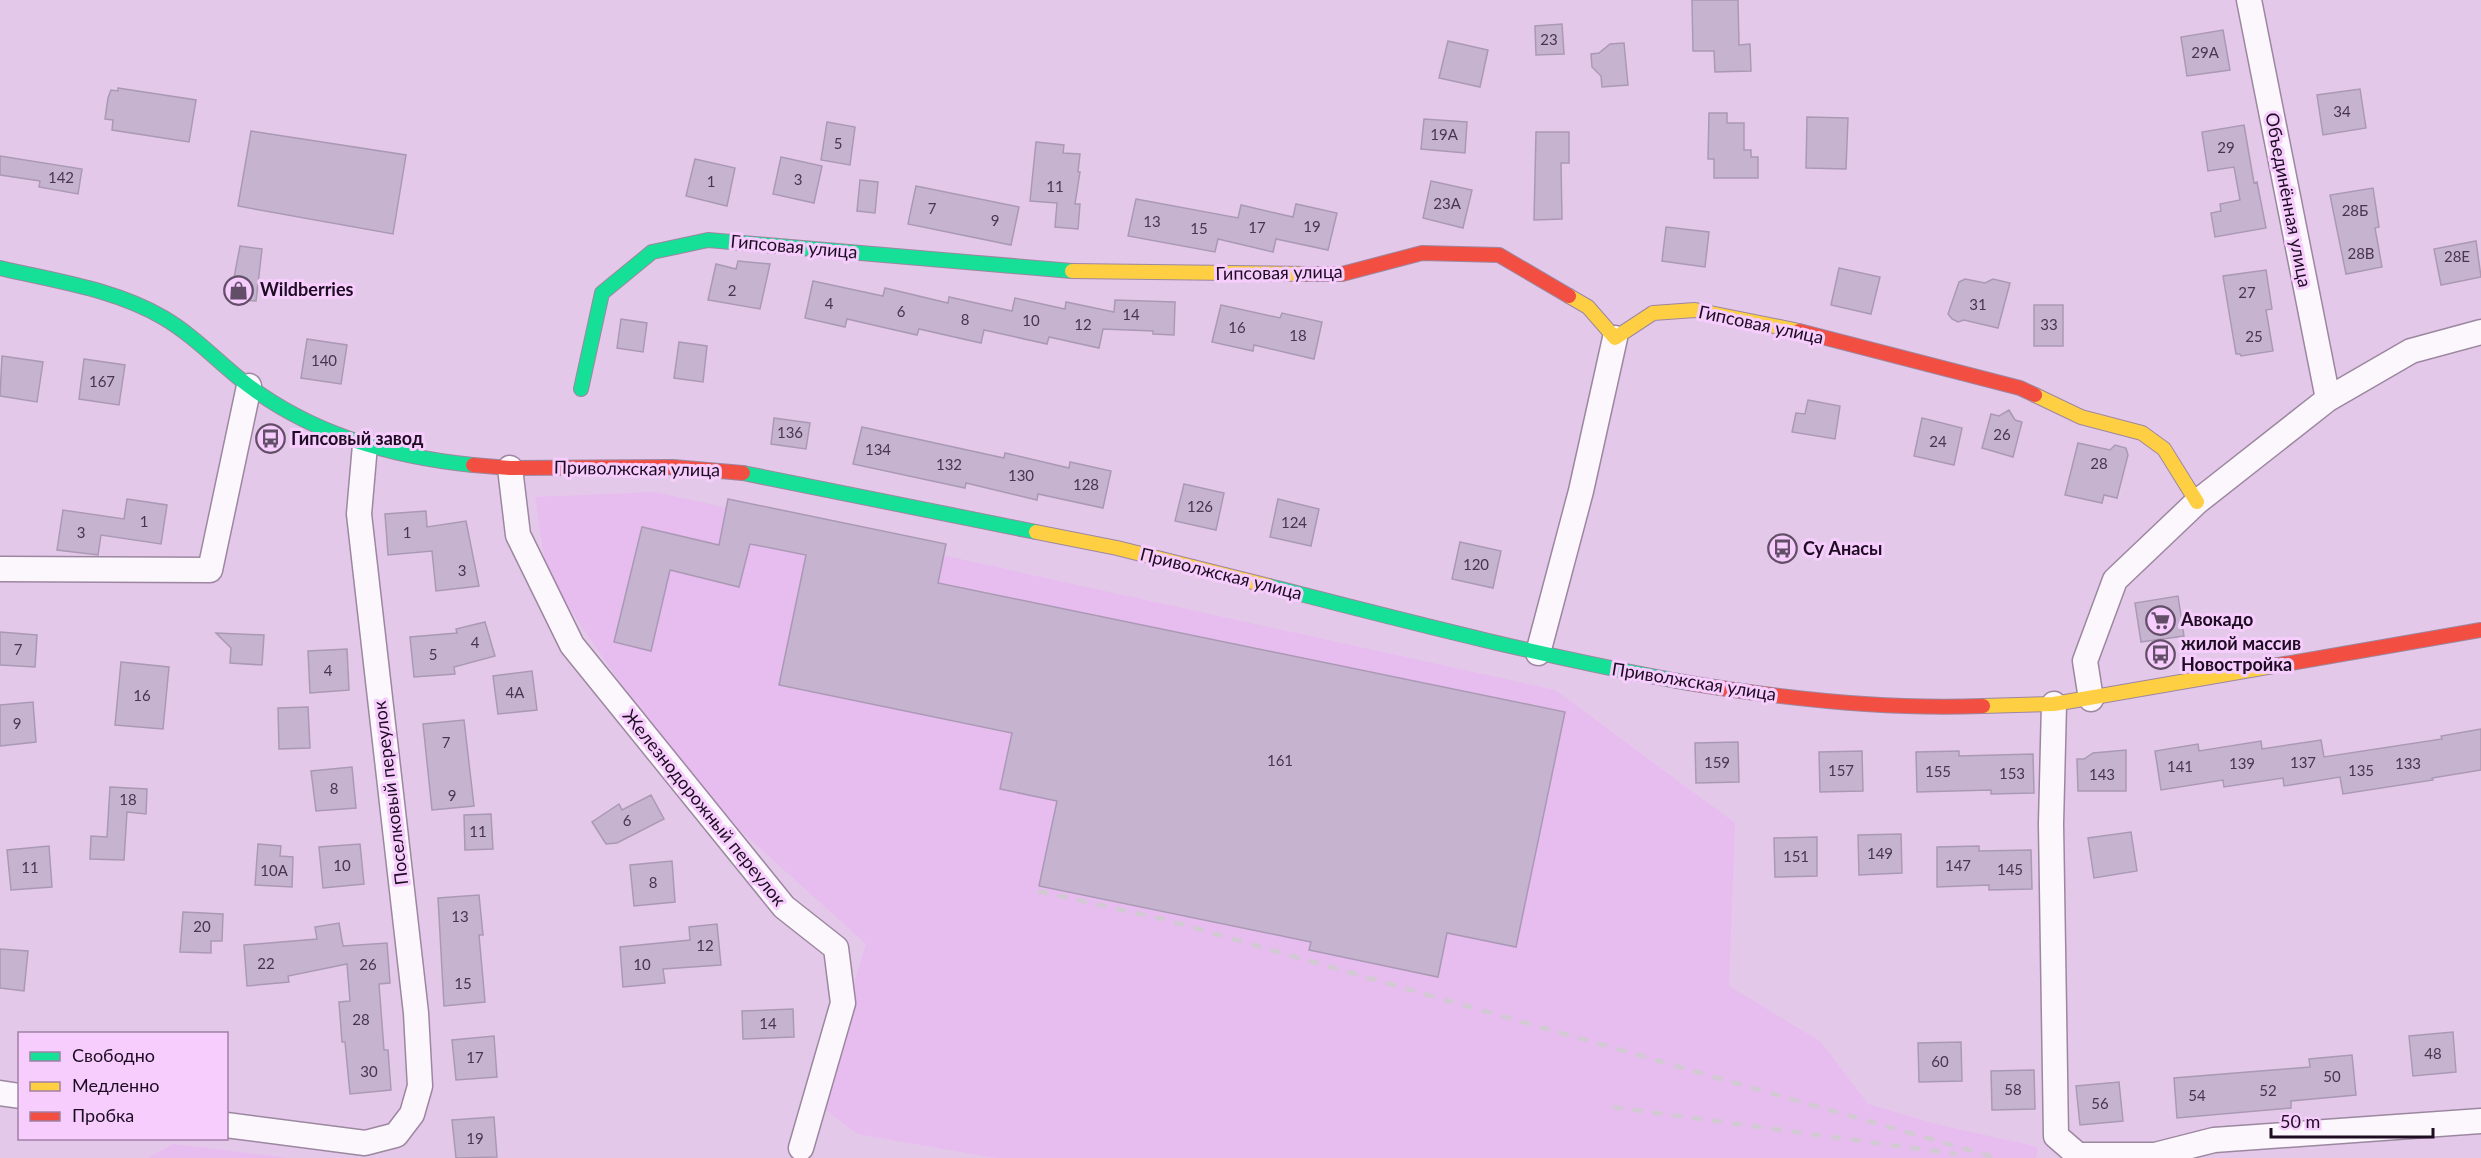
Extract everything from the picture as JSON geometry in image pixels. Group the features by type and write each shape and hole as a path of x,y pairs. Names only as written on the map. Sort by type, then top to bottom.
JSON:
{"main road":[{"name":"Гипсовая улица","path":"581,389 602,294 652,252 708,240 1091,273 1342,274 1422,253 1499,255 1588,307 1616,338 1653,313 1695,310 1770,324 2020,388 2081,417 2142,433 2164,449 2197,502"},
{"name":"Приволжская улица","path":"0,268 118,296 164,317 186,332 249,386 304,421 365,446 433,460 510,468 673,467 738,472 1117,548 1538,653 1604,668 1744,692 1831,702 1940,708 2054,704 2481,630"}],"street":[{"name":"Объединённая улица","path":"2249,0 2328,399"},
{"path":"2091,699 2085,661 2115,580 2197,502 2328,399 2411,351 2481,332"},
{"path":"1538,653 1581,491 1616,338"},
{"path":"0,569 210,570 249,386"},
{"name":"Поселковый переулок","path":"228,1125 365,1143 396,1135 412,1114 420,1086 417,1013 359,514 365,446"},
{"name":"Железнодорожный переулок","path":"510,468 518,535 572,645 783,907 836,948 843,1003 801,1148"},
{"path":"2054,704 2051,824 2056,1136 2078,1155 2155,1155 2214,1140 2481,1121"},
{"path":"0,1093 18,1096"}],"shaded area":[{"path":"655,492 1555,690 1735,823 1729,986 1821,1042 1868,1104 1940,1125 2038,1147 2036,1158 996,1158 857,1134 817,1103 866,944 742,832 639,710 547,576 535,497"},
{"path":"173,1144 288,1158 148,1158"}],"building":[{"path":"1692,0 1738,0 1739,45 1750,44 1751,71 1715,72 1714,51 1693,51"},
{"path":"1562,24 1564,54 1536,55 1535,26"},
{"path":"2223,30 2230,70 2187,76 2181,37"},
{"path":"1448,41 1488,50 1480,87 1439,78"},
{"path":"1624,43 1628,85 1602,87 1601,76 1592,67 1591,54 1599,53 1610,44"},
{"path":"118,88 196,100 189,142 112,130 113,120 105,119 108,98 111,90 118,91"},
{"path":"2360,89 2366,128 2323,135 2317,95"},
{"path":"1709,113 1727,113 1727,123 1744,123 1744,150 1751,150 1751,157 1758,157 1758,178 1714,178 1714,159 1708,159"},
{"path":"1807,117 1848,118 1846,169 1806,168"},
{"path":"1424,119 1467,122 1465,153 1421,149"},
{"path":"827,122 855,127 850,165 821,160"},
{"path":"2244,125 2254,183 2257,182 2266,228 2215,237 2211,213 2221,211 2220,204 2240,200 2234,167 2208,171 2202,132"},
{"path":"251,131 406,155 393,234 238,206"},
{"path":"1536,132 1569,132 1569,163 1561,163 1562,219 1534,220"},
{"path":"1036,142 1064,145 1063,153 1080,154 1075,204 1080,204 1078,229 1055,227 1057,203 1030,201"},
{"path":"0,156 82,169 78,194 39,187 40,181 0,175"},
{"path":"781,157 822,166 814,203 773,194"},
{"path":"695,159 735,168 727,206 686,196"},
{"path":"860,180 878,182 875,213 857,211"},
{"path":"1431,181 1472,190 1463,228 1423,218"},
{"path":"916,186 1019,207 1011,245 908,224"},
{"path":"2373,188 2379,227 2375,228 2382,267 2346,274 2330,195"},
{"path":"1136,199 1238,218 1241,205 1293,217 1296,204 1337,213 1328,250 1276,239 1273,252 1218,239 1215,252 1128,236"},
{"path":"1666,227 1709,232 1705,267 1662,261"},
{"path":"2476,241 2481,277 2441,285 2434,249"},
{"path":"240,246 262,249 256,301 230,299"},
{"path":"738,261 770,264 760,309 708,300 716,264 736,269"},
{"path":"1839,268 1880,277 1871,314 1831,305"},
{"path":"2266,270 2272,309 2266,310 2273,351 2241,356 2236,354 2223,276"},
{"path":"1965,279 1985,283 1993,279 2010,283 1998,328 1964,320 1958,322 1948,314 1959,282"},
{"path":"813,281 883,296 885,288 948,303 949,297 1012,311 1015,298 1065,309 1066,302 1114,312 1115,300 1175,302 1174,335 1153,334 1153,331 1103,329 1099,348 1049,337 1047,344 984,330 981,343 919,329 917,335 847,319 845,327 805,318"},
{"path":"1221,305 1280,318 1282,313 1322,322 1314,359 1254,345 1253,351 1212,342"},
{"path":"2034,305 2063,305 2063,346 2034,346"},
{"path":"621,319 647,323 643,352 617,348"},
{"path":"307,339 347,345 341,384 301,378"},
{"path":"679,342 707,346 703,382 674,378"},
{"path":"2,356 43,362 37,402 0,396"},
{"path":"84,359 125,365 119,405 79,399"},
{"path":"1808,400 1840,406 1835,439 1792,432 1796,413 1805,414"},
{"path":"2009,410 2015,420 2022,422 2013,457 1982,448 1991,414 1999,416"},
{"path":"774,418 810,423 806,449 771,444"},
{"path":"1922,418 1962,428 1954,465 1914,456"},
{"path":"862,427 1004,458 1005,453 1069,468 1070,462 1111,471 1103,508 1038,494 1037,500 966,483 965,488 853,464"},
{"path":"2078,443 2110,450 2115,445 2126,448 2128,455 2117,498 2104,495 2102,503 2065,495"},
{"path":"1184,484 1224,493 1216,530 1175,521"},
{"path":"127,499 167,505 161,544 101,535 98,555 57,550 63,510 124,519"},
{"path":"728,499 946,544 938,583 1565,712 1516,947 1447,933 1438,977 1309,950 1311,942 1039,886 1057,801 1000,789 1012,733 779,685 806,555 750,544 739,587 670,570 651,651 614,642 642,527 719,545"},
{"path":"1278,499 1319,509 1311,546 1270,537"},
{"path":"426,511 427,527 466,521 479,586 436,591 432,551 388,555 385,514"},
{"path":"1460,542 1501,551 1493,588 1452,579"},
{"path":"2178,596 2184,636 2141,642 2135,603"},
{"path":"485,622 495,656 454,667 455,674 414,677 410,637 457,633 456,629"},
{"path":"0,632 37,635 35,667 0,665"},
{"path":"216,633 264,635 262,665 230,663 231,648"},
{"path":"347,649 349,690 310,693 308,651"},
{"path":"121,662 169,667 163,729 115,725"},
{"path":"532,671 537,710 498,714 493,676"},
{"path":"33,702 36,742 0,746 0,705"},
{"path":"308,707 310,748 279,749 278,708"},
{"path":"464,720 474,806 432,810 423,724"},
{"path":"2481,729 2481,770 2343,794 2340,777 2284,786 2283,778 2224,787 2223,780 2161,790 2155,751 2198,744 2199,751 2261,741 2262,749 2321,740 2324,757 2442,739 2441,736"},
{"path":"1738,742 1739,782 1696,783 1695,743"},
{"path":"2126,750 2126,791 2078,791 2077,759 2084,759 2093,753"},
{"path":"1862,751 1863,791 1820,792 1819,752"},
{"path":"1959,751 1959,756 2033,754 2034,793 1991,794 1991,790 1917,792 1916,752"},
{"path":"352,767 356,808 316,811 311,771"},
{"path":"110,787 147,789 146,814 127,812 124,860 90,859 91,836 107,837"},
{"path":"651,795 664,819 617,843 606,844 592,822 619,804 622,810"},
{"path":"491,814 493,849 465,850 464,815"},
{"path":"2131,832 2137,871 2094,878 2088,838"},
{"path":"1901,834 1902,873 1859,875 1858,835"},
{"path":"1817,837 1817,876 1775,877 1774,838"},
{"path":"258,844 281,846 280,856 293,857 292,887 255,885"},
{"path":"360,844 364,884 323,888 319,847"},
{"path":"49,846 52,887 11,890 7,850"},
{"path":"1979,846 1979,851 2031,850 2032,889 1989,890 1989,885 1937,887 1937,847"},
{"path":"672,861 675,902 634,906 630,865"},
{"path":"479,895 483,935 479,935 485,1002 444,1006 438,898"},
{"path":"183,912 223,914 222,941 211,941 211,953 180,952"},
{"path":"339,923 343,946 387,943 390,983 379,984 384,1050 388,1050 391,1090 350,1094 339,1002 350,1001 347,964 288,976 289,982 247,986 244,945 317,939 315,927"},
{"path":"717,924 721,965 663,969 665,983 623,987 620,947 690,940 689,927"},
{"path":"0,949 28,951 24,991 0,988"},
{"path":"793,1009 794,1037 743,1039 742,1011"},
{"path":"2453,1032 2456,1072 2413,1076 2409,1036"},
{"path":"494,1036 497,1077 456,1080 452,1040"},
{"path":"1961,1042 1962,1081 1919,1082 1918,1043"},
{"path":"2352,1055 2356,1095 2291,1101 2291,1108 2177,1118 2174,1078 2310,1067 2309,1059"},
{"path":"2034,1070 2035,1109 1992,1110 1991,1071"},
{"path":"2119,1082 2123,1121 2080,1125 2076,1086"},
{"path":"494,1117 497,1157 456,1158 452,1120"}],"railway":[{"path":"1038,891 1167,920 1997,1158"},
{"path":"1613,1107 1957,1154"}],"traffic: fast":[{"path":"581,389 602,293 652,252 708,240 1072,271"},
{"path":"0,268 84,287 145,308 187,334 238,378 274,403 327,430 355,441 413,456 473,465"},
{"path":"743,473 1036,532"},
{"path":"1269,586 1531,651 1689,683"}],"traffic: slow":[{"path":"1072,271 1308,274"},
{"path":"1569,296 1588,307 1615,338 1653,313 1695,310 1799,331"},
{"path":"2035,395 2081,417 2142,433 2164,449 2197,502"},
{"path":"1036,532 1117,548 1269,586"},
{"path":"1983,706 2054,704 2279,665"}],"traffic: jam":[{"path":"1308,274 1342,274 1422,253 1499,255 1569,296"},
{"path":"1799,331 2020,388 2035,395"},
{"path":"473,465 510,468 673,467 743,473"},
{"path":"2279,665 2481,630"},
{"path":"1689,683 1762,694 1872,705 1983,706"}],"place":[{"name":"Wildberries","path":"239,290"},
{"name":"Гипсовый завод","path":"270,439"},
{"name":"Су Анасы","path":"1782,549"},
{"name":"Авокадо","path":"2160,620"},
{"name":"жилой массив Новостройка","path":"2160,654"}]}
